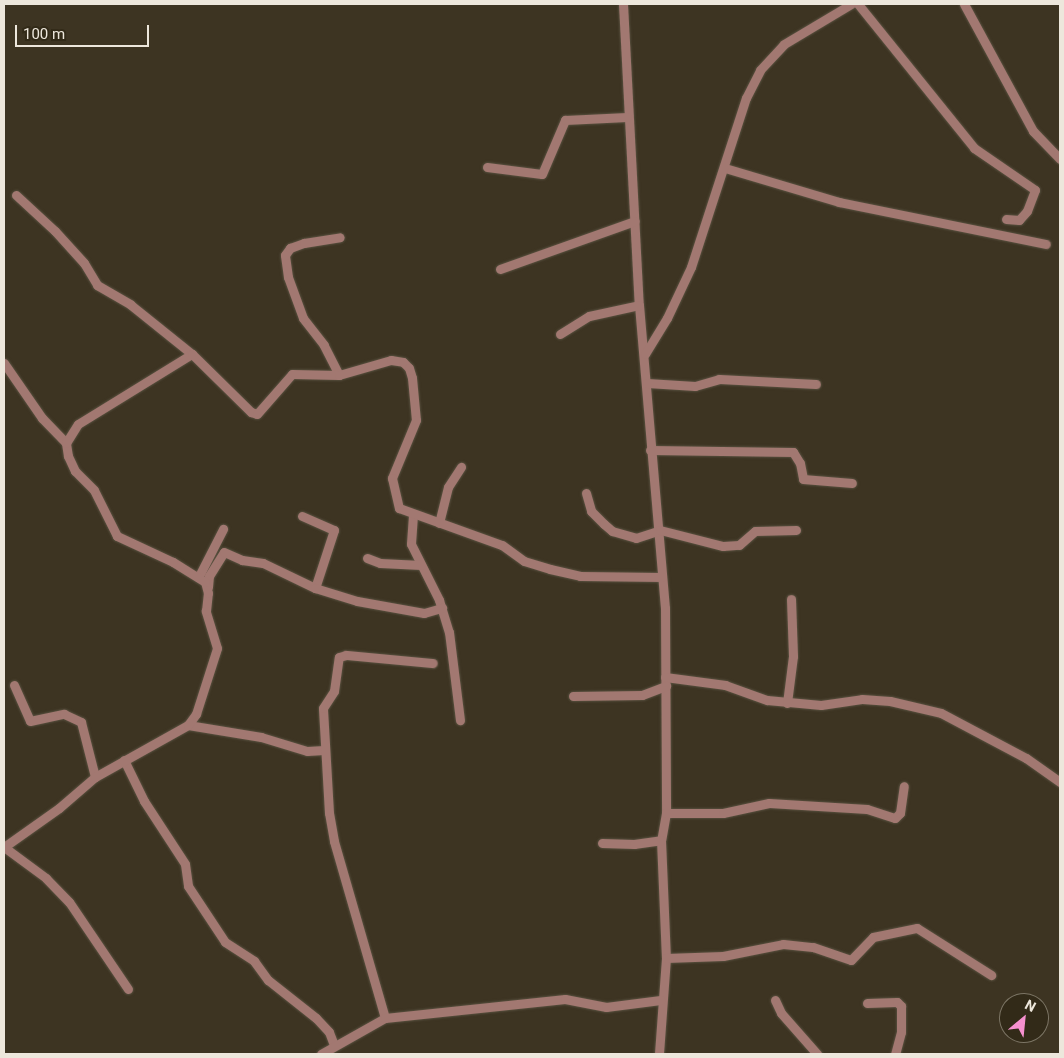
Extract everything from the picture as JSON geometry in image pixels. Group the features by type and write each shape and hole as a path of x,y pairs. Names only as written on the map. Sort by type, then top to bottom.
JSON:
{"street":[{"path":"624,4 627,117 639,305 645,354 650,450 660,530 662,577 666,813 661,840 666,958 661,1000 659,1054"},
{"path":"645,354 668,318 691,267 725,168 746,98 760,70 784,44 851,4"},
{"path":"858,4 974,148 1035,190 1027,212 1019,220 1006,219"},
{"path":"964,4 1033,131 1060,159"},
{"path":"487,168 542,174 565,120 627,117"},
{"path":"725,168 838,202 1046,244"},
{"path":"16,194 55,231 84,263 97,284 131,305 192,354 251,412 257,414 292,374 339,375 392,360 402,362 409,368 416,420 392,478 399,508 413,515 502,546 524,561 550,569 580,576 662,577"},
{"path":"500,269 635,221"},
{"path":"339,375 324,345 303,318 288,277 285,255 290,248 304,243 340,237"},
{"path":"560,334 589,316 639,305"},
{"path":"66,443 78,424 192,354"},
{"path":"4,363 7,374 42,418 66,443 68,456 76,471 94,490 117,536 199,576 206,585 208,593"},
{"path":"647,383 695,386 719,379 816,384"},
{"path":"650,450 793,452 800,463 803,479 852,483"},
{"path":"439,523 448,487 461,467"},
{"path":"586,493 591,511 612,531 636,538 660,530 723,546 740,545 755,531 796,530"},
{"path":"413,515 410,544 442,608 449,632 460,720"},
{"path":"302,516 334,530 315,588"},
{"path":"199,576 222,529"},
{"path":"128,989 69,902 46,878 4,847 59,808 95,777 188,725 196,714 217,648 206,611 209,576 224,552 242,560 268,565 315,588 400,610 424,613 442,608"},
{"path":"367,558 380,563 421,565"},
{"path":"787,702 793,656 791,599"},
{"path":"384,1018 336,851 329,813 324,750 326,717 323,708 334,691 339,657 346,655 432,663"},
{"path":"573,696 642,695 665,682 725,685 767,700 821,705 862,699 890,701 941,713 1026,758 1060,782"},
{"path":"14,685 30,721 64,714 80,722 95,777"},
{"path":"188,725 261,737 307,751 324,750"},
{"path":"124,760 144,801 185,864 188,886 225,942 254,962 268,980 316,1018 329,1032 334,1045"},
{"path":"666,813 723,813 768,803 867,809 896,818 900,812 904,786"},
{"path":"602,843 634,844 661,840"},
{"path":"666,958 723,956 784,944 813,947 851,960 873,937 917,928 991,976"},
{"path":"321,1054 384,1018 565,999 606,1007 661,1000"},
{"path":"775,1000 781,1012 817,1054"},
{"path":"867,1003 897,1002 901,1006 901,1032 896,1054"}]}
